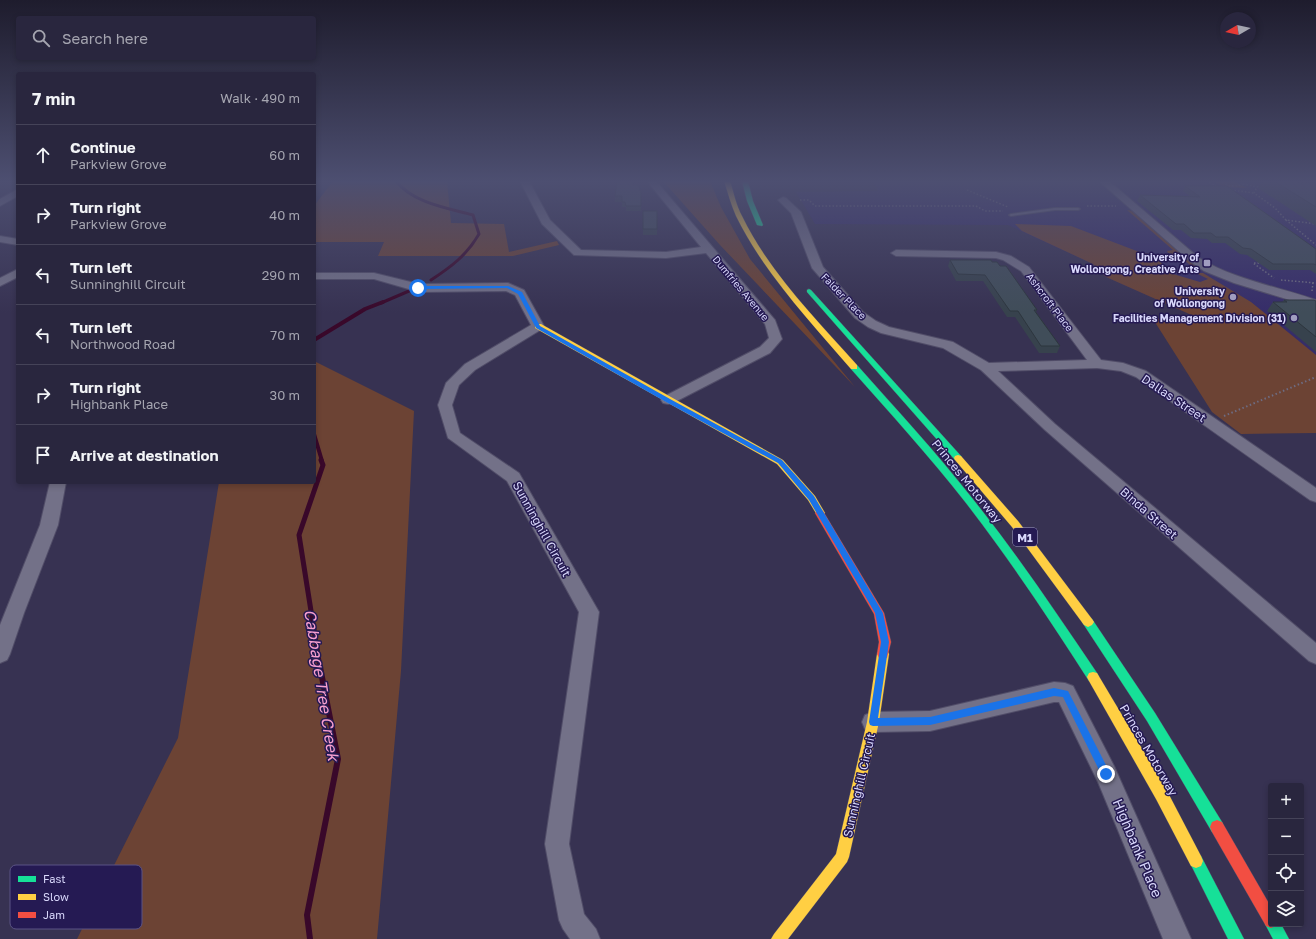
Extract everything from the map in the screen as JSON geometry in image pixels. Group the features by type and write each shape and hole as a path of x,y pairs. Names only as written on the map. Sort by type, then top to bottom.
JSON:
{"main road":[{"name":"Princes Motorway","path":"745,225 766,260 788,289 983,518 1046,606 1101,690 1162,794 1236,939"},
{"path":"761,225 765,234"},
{"name":"Princes Motorway","path":"801,282 1010,518 1067,592 1105,645 1158,730 1210,814 1268,915"},
{"name":"Sunninghill Circuit","path":"538,326 780,462 812,498 879,613 885,642 873,722 842,857 779,939"},
{"path":"1275,927 1281,939"}],"street":[{"path":"549,225 578,253 666,255 708,249"},
{"name":"Dumfries Avenue","path":"668,400 765,350 776,339 771,323 688,225"},
{"name":"Falder Place","path":"801,225 818,268 859,315 872,324 885,330 948,345 986,367"},
{"path":"1154,225 1205,267 1230,278 1316,304"},
{"path":"0,239 16,242"},
{"name":"Ashcroft Place","path":"896,253 985,254 1007,258 1025,269 1097,364"},
{"path":"0,283 16,273"},
{"path":"316,276 374,276 418,288 508,287 520,293 538,326"},
{"name":"Sunninghill Circuit","path":"538,326 470,367 453,383 445,405 453,435 514,477 588,612 557,844 572,920 586,939"},
{"name":"Dallas Street","path":"986,367 1097,364 1123,367 1141,374 1316,496"},
{"name":"Binda Street","path":"986,367 1050,427 1316,655"},
{"path":"0,654 14,613 49,525 58,484"},
{"name":"Highbank Place","path":"873,722 930,721 1054,692 1065,693 1106,774 1177,939"}],"path":[{"path":"1292,225 1316,245"},
{"path":"1301,237 1306,237"},
{"path":"1259,263 1253,263 1276,280 1316,283"},
{"path":"1220,418 1316,377"}],"shaded area":[{"path":"316,225 504,225 509,252 557,241 559,245 513,256 378,256 384,242 316,242"},
{"path":"702,225 731,225 750,259 855,387"},
{"path":"973,225 1316,225 1316,376 1197,317 1106,277 1093,264 1008,225"},
{"path":"1016,225 1071,226 1142,253 1152,254 1173,274 1200,282 1208,279 1196,273 1203,273 1251,302 1316,355 1316,433 1241,434 1212,412 1153,319 1196,317 1106,277 1093,264 1022,231"},
{"path":"1144,225 1149,225 1199,268 1195,269 1178,255 1168,253 1167,251 1173,250"},
{"path":"316,362 414,411 401,671 377,939 77,939 82,929 142,929 142,865 114,865 178,738 219,484 316,484"}],"building":[{"path":"643,225 657,225 657,229 643,229"},
{"path":"1185,225 1282,225 1316,249 1316,265 1273,264 1251,249 1243,248 1228,237 1216,237 1211,233 1194,233"},
{"path":"950,260 991,260 992,262 997,262 1000,266 1006,266 1037,310 1034,310 1060,346 1041,346 1018,311 1010,311 985,275 958,274"},
{"path":"1284,300 1316,301 1316,337 1273,302 1287,302"}],"waterway":[{"name":"Cabbage Tree Creek","path":"431,280 458,260 469,248 479,234 476,225"},
{"name":"Cabbage Tree Creek","path":"381,303 409,291"},
{"name":"Cabbage Tree Creek","path":"316,339 365,309 383,302"},
{"name":"Cabbage Tree Creek","path":"316,441 322,461"},
{"name":"Cabbage Tree Creek","path":"320,668 299,535 323,465 321,460"},
{"name":"Cabbage Tree Creek","path":"310,939 307,915 338,759 320,667"}],"traffic: fast":[{"path":"809,291 958,458"},
{"path":"854,367 937,461 969,500 1040,598 1093,677"},
{"path":"1088,622 1151,717 1217,827"},
{"path":"1196,861 1236,939"},
{"path":"1275,927 1281,939"}],"traffic: slow":[{"path":"744,225 777,276 854,367"},
{"path":"538,326 780,462 812,498 820,513"},
{"path":"958,458 1015,524 1088,622"},
{"path":"779,939 842,857 873,722 883,654"},
{"path":"1093,677 1161,794 1196,861"}],"traffic: jam":[{"path":"820,513 879,613 885,642 883,654"},
{"path":"1217,827 1268,916"}],"place":[{"name":"University of Wollongong, Creative Arts","path":"1207,263"},
{"name":"University of Wollongong","path":"1233,297"},
{"name":"Facilities Management Division (31)","path":"1294,318"}],"route":[{"path":"418,288 508,287 520,293 538,326 780,462 812,498 879,613 885,642 873,722 930,721 1054,692 1065,693 1106,774"}]}
